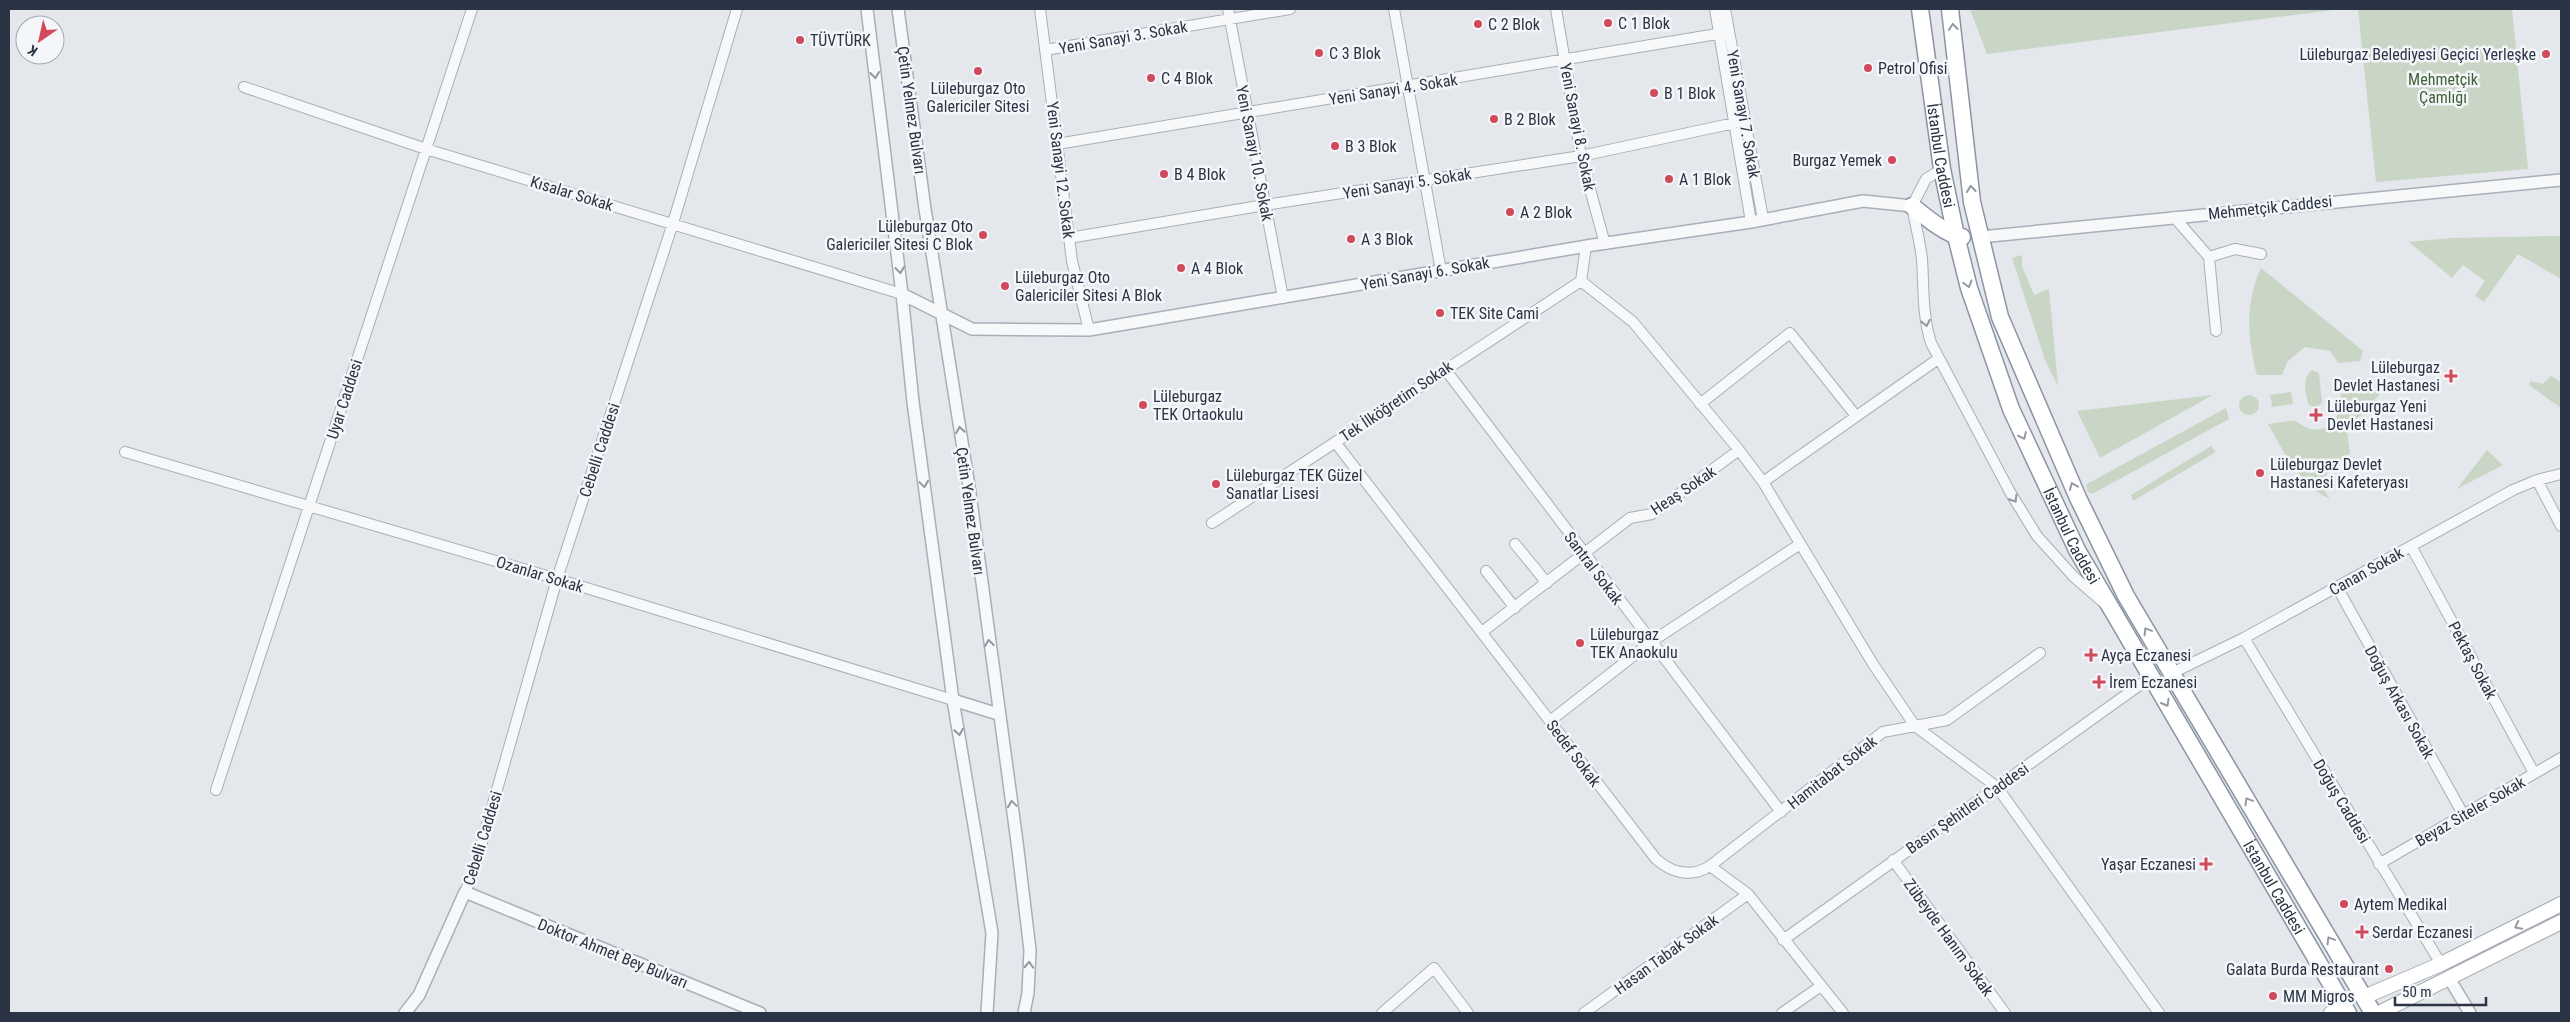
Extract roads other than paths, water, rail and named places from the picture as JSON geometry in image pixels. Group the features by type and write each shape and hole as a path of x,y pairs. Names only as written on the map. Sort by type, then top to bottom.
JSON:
{"highway":[{"name":"İstanbul Caddesi","path":"1920,9 1942,169 1956,236 1969,288 2011,409 2077,550 2341,1011"},
{"name":"İstanbul Caddesi","path":"1950,9 1972,202 2000,317 2078,498 2126,596 2373,1013"},
{"path":"1912,206 1932,222 1956,236 1980,237"},
{"path":"2341,1011 2364,998"}],"main road":[{"path":"2364,998 2441,964 2561,904"},
{"path":"2379,1013 2561,922"},
{"path":"2441,964 2449,978"}],"street":[{"name":"Uyar Caddesi","path":"216,790 472,9"},
{"name":"Cebelli Caddesi","path":"465,892 473,874 557,579 673,223 737,9"},
{"name":"Çetin Yelmez Bulvarı","path":"867,9 902,294 913,402 953,700 992,933 987,1013"},
{"name":"Çetin Yelmez Bulvarı","path":"898,9 941,314 969,486 1030,950 1028,993 1024,1013"},
{"name":"Yeni Sanayi 12. Sokak","path":"1040,9 1069,238 1089,330"},
{"name":"Yeni Sanayi 3. Sokak","path":"1045,50 1229,14 1290,9"},
{"path":"1394,9 1441,271"},
{"name":"Yeni Sanayi 8. Sokak","path":"1556,9 1581,156 1605,244"},
{"name":"Yeni Sanayi 7. Sokak","path":"1715,9 1724,33 1744,121 1763,220"},
{"name":"Yeni Sanayi 7. Sokak","path":"1725,9 1724,33 1733,124 1751,222"},
{"name":"Yeni Sanayi 10. Sokak","path":"1229,14 1283,298"},
{"name":"Yeni Sanayi 4. Sokak","path":"1057,144 1724,33"},
{"name":"Kısalar Sokak","path":"244,87 426,149 902,294"},
{"name":"Yeni Sanayi 5. Sokak","path":"1069,238 1265,205 1581,156 1744,121"},
{"path":"1942,169 1926,178 1912,206 1921,246 1925,324 1938,359 2010,492 2037,536 2074,578 2113,611"},
{"name":"Mehmetçik Caddesi","path":"1980,237 2561,180"},
{"name":"Yeni Sanayi 6. Sokak","path":"902,294 972,329 1089,330 1586,246 1751,222 1863,201 1912,206"},
{"path":"2174,217 2209,257 2216,331"},
{"path":"1586,246 1581,281 1633,322 1739,450 1763,482 1873,664 1914,726 1997,787 2159,1013"},
{"path":"2209,257 2235,249 2261,254"},
{"name":"Tek İlköğretim Sokak","path":"1212,523 1581,281"},
{"path":"1700,404 1790,333 1856,416"},
{"path":"1763,482 1938,359"},
{"name":"Santral Sokak","path":"1445,369 1584,555 1781,812"},
{"name":"Sedef Sokak","path":"1334,442 1656,859 1663,865 1680,873 1696,872 1710,866"},
{"name":"Heaş Sokak","path":"1482,632 1547,584 1630,518 1652,514 1739,450"},
{"name":"Ozanlar Sokak","path":"125,452 557,579 953,700"},
{"name":"Canan Sokak","path":"2172,673 2244,638 2537,480 2561,474"},
{"path":"2537,480 2561,526"},
{"path":"1515,544 1547,584"},
{"path":"1550,721 1651,642 1800,544"},
{"name":"Pektaş Sokak","path":"2412,546 2534,773"},
{"path":"1486,571 1515,608"},
{"name":"Doğuş Arkası Sokak","path":"2337,587 2464,816"},
{"name":"Doğuş Caddesi","path":"2244,638 2441,964"},
{"name":"Hamitabat Sokak","path":"1710,866 1884,732 1947,720 2040,652"},
{"name":"Basın Şehitleri Caddesi","path":"1783,940 2151,677"},
{"path":"953,700 998,714"},
{"name":"Beyaz Siteler Sokak","path":"2379,864 2561,758"},
{"name":"Zübeyde Hanım Sokak","path":"1893,860 2006,1013"},
{"path":"1710,866 1748,894 1843,1013"},
{"path":"405,1013 419,995 465,892"},
{"name":"Doktor Ahmet Bey Bulvarı","path":"465,892 760,1013"},
{"name":"Hasan Tabak Sokak","path":"1584,1013 1748,894"},
{"path":"1382,1013 1434,968 1468,1013"},
{"path":"2449,978 2470,1013"},
{"path":"1782,1013 1821,986"}],"place":[{"name":"C 1 Blok","path":"1608,23"},
{"name":"C 2 Blok","path":"1478,24"},
{"name":"TÜVTÜRK","path":"800,40"},
{"name":"C 3 Blok","path":"1319,53"},
{"name":"Lüleburgaz Belediyesi Geçici Yerleşke","path":"2546,54"},
{"name":"Petrol Ofisi","path":"1868,68"},
{"name":"Lüleburgaz Oto Galericiler Sitesi","path":"978,71"},
{"name":"C 4 Blok","path":"1151,78"},
{"name":"B 1 Blok","path":"1654,93"},
{"name":"B 2 Blok","path":"1494,119"},
{"name":"B 3 Blok","path":"1335,146"},
{"name":"Burgaz Yemek","path":"1892,160"},
{"name":"B 4 Blok","path":"1164,174"},
{"name":"A 1 Blok","path":"1669,179"},
{"name":"A 2 Blok","path":"1510,212"},
{"name":"Lüleburgaz Oto Galericiler Sitesi C Blok","path":"983,235"},
{"name":"A 3 Blok","path":"1351,239"},
{"name":"A 4 Blok","path":"1181,268"},
{"name":"Lüleburgaz Oto Galericiler Sitesi A Blok","path":"1005,286"},
{"name":"TEK Site Cami","path":"1440,313"},
{"name":"Lüleburgaz Devlet Hastanesi","path":"2451,376"},
{"name":"Lüleburgaz TEK Ortaokulu","path":"1143,405"},
{"name":"Lüleburgaz Yeni Devlet Hastanesi","path":"2316,415"},
{"name":"Lüleburgaz Devlet Hastanesi Kafeteryası","path":"2260,473"},
{"name":"Lüleburgaz TEK Güzel Sanatlar Lisesi","path":"1216,484"},
{"name":"Lüleburgaz TEK Anaokulu","path":"1580,643"},
{"name":"Ayça Eczanesi","path":"2091,655"},
{"name":"İrem Eczanesi","path":"2099,682"},
{"name":"Yaşar Eczanesi","path":"2206,864"},
{"name":"Aytem Medikal","path":"2344,904"},
{"name":"Serdar Eczanesi","path":"2362,932"},
{"name":"Galata Burda Restaurant","path":"2389,969"},
{"name":"MM Migros","path":"2273,996"}],"park label":[{"name":"Mehmetçik Çamlığı","path":"2443,88"}]}
